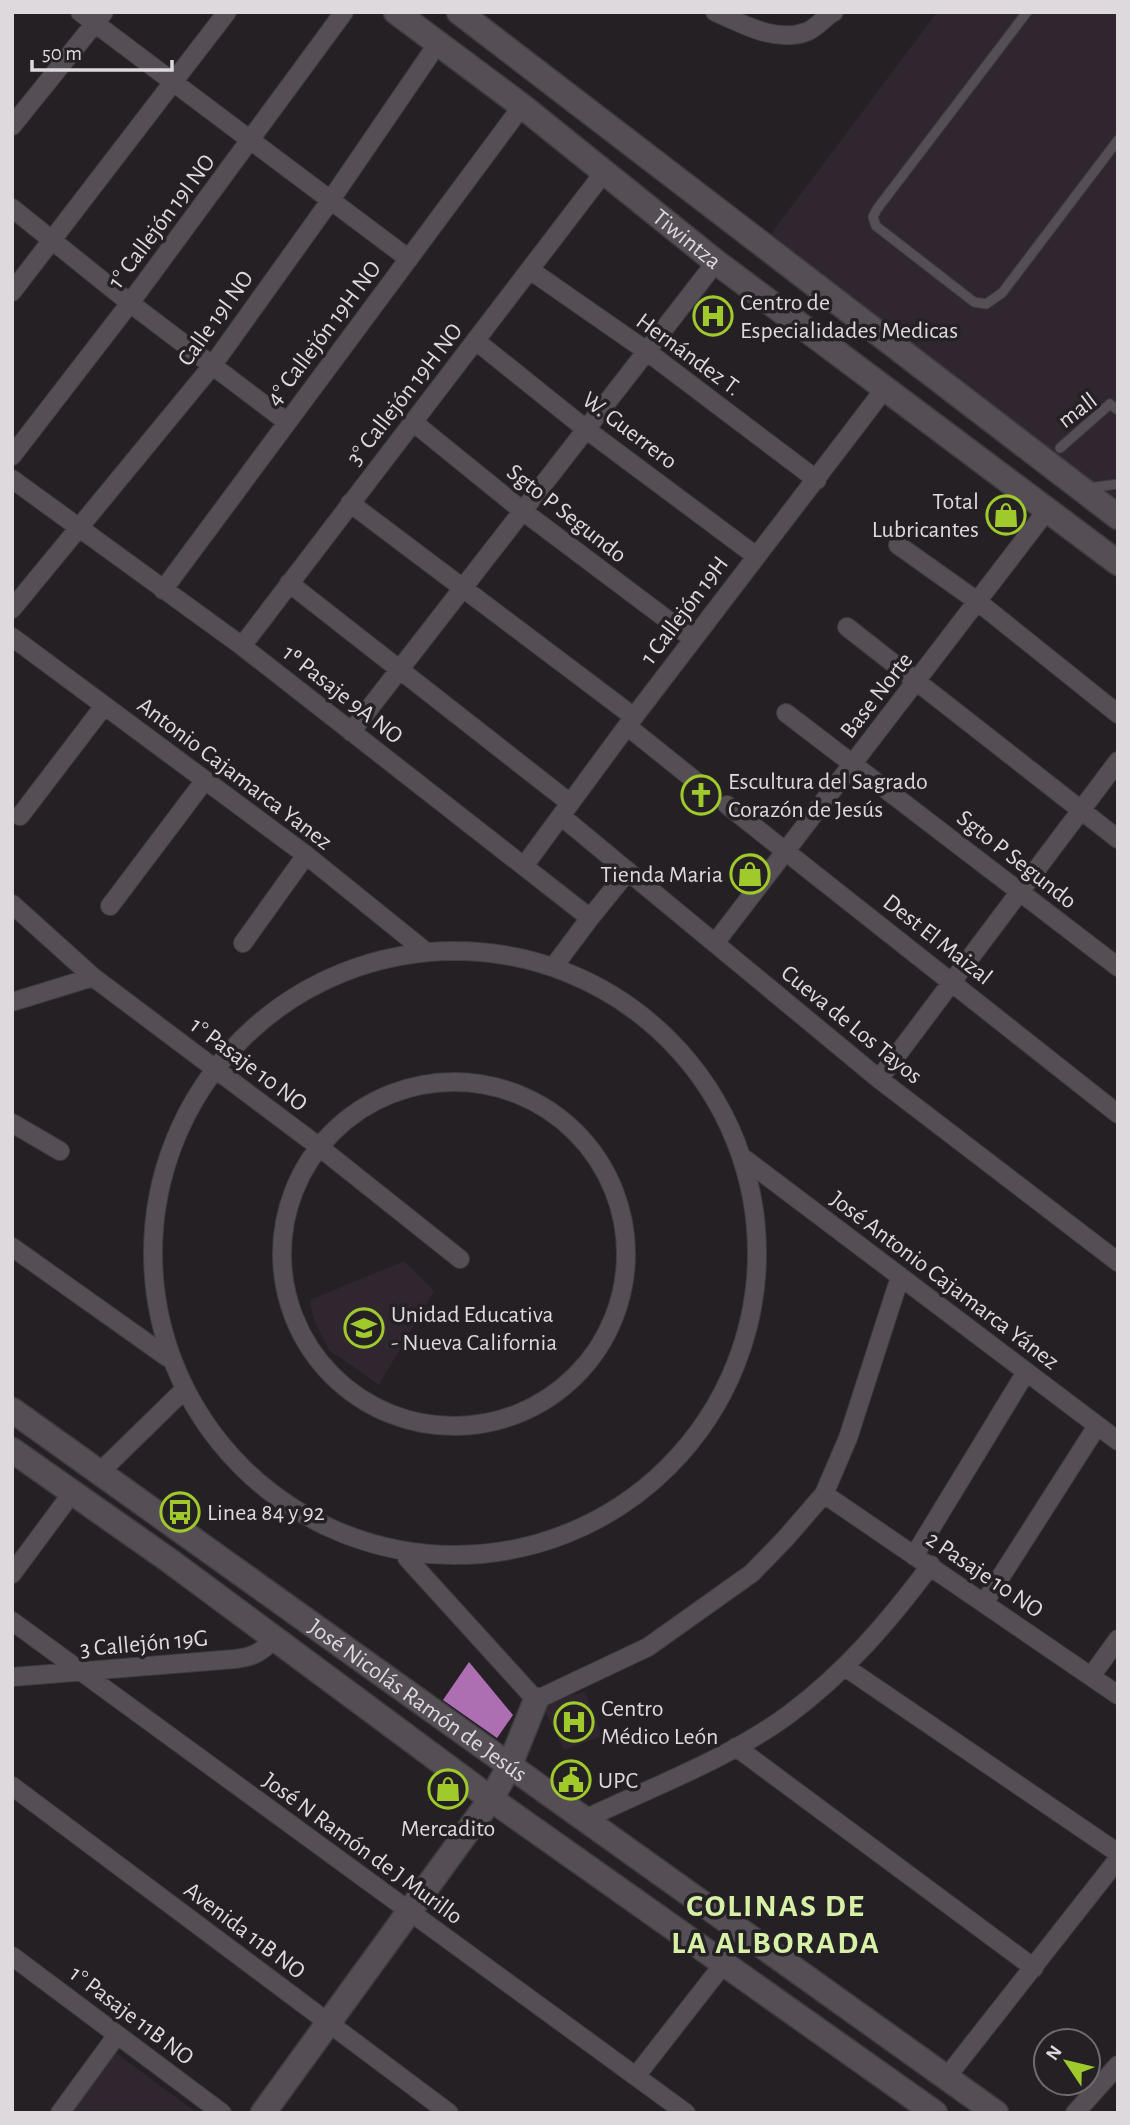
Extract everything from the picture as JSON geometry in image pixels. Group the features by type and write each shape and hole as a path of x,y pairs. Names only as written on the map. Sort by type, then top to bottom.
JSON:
{"street":[{"path":"80,12 100,18 174,83 409,259"},
{"path":"12,292 227,12"},
{"name":"1° Callejón 19I NO","path":"12,456 130,303 344,12"},
{"name":"Tiwintza","path":"396,12 561,136 716,262 1118,563"},
{"name":"Tiwintza","path":"459,12 1118,517"},
{"path":"715,12 760,31 783,36 809,32 828,14"},
{"path":"12,126 100,18"},
{"name":"Calle 19I NO","path":"12,609 212,366 438,43"},
{"name":"4° Callejón 19H NO","path":"163,590 522,106"},
{"path":"561,136 582,107"},
{"name":"3° Callejón 19H NO","path":"242,646 605,172"},
{"path":"12,208 130,303 287,422"},
{"path":"351,732 716,262"},
{"name":"Hernández T.","path":"530,270 645,351 817,480"},
{"name":"W. Guerrero","path":"475,341 587,430 756,556"},
{"name":"1 Callejón 19H","path":"524,866 630,722 886,387"},
{"name":"Sgto P Segundo","path":"413,422 524,512 693,639"},
{"name":"1º Pasaje 9A NO","path":"12,479 242,646 590,918"},
{"path":"350,503 465,588 630,722 698,783"},
{"name":"Base Norte","path":"715,943 1048,509"},
{"path":"898,545 977,601 1118,714"},
{"name":"Cueva de Los Tayos","path":"289,583 400,669 566,810 628,871 879,1079 1118,1262"},
{"path":"848,628 919,680 1118,839"},
{"name":"Antonio Cajamarca Yanez","path":"12,637 306,855 425,951"},
{"path":"20,816 104,706"},
{"name":"Sgto P Segundo","path":"786,713 1118,967"},
{"path":"879,1079 1118,761"},
{"path":"110,906 205,780"},
{"name":"Dest El Maizal","path":"727,805 1118,1114"},
{"path":"243,943 306,855"},
{"path":"554,966 628,871"},
{"name":"1° Pasaje 10 NO","path":"12,904 93,977 318,1146 460,1259"},
{"path":"425,951 490,952 554,966 616,996 670,1040 713,1094 742,1157 757,1245 747,1333 712,1415 655,1483 581,1532 496,1558 407,1558 352,1537 293,1500 238,1448 185,1389 167,1357 147,1260 163,1159 212,1068 272,1010 344,970 425,951"},
{"path":"12,1002 93,977"},
{"path":"471,1081 526,1095 573,1127 608,1172 626,1227 625,1284 606,1339 570,1383 521,1415 466,1428 409,1423 357,1399 315,1360 289,1309 280,1253 290,1196 318,1146 361,1107 414,1085 471,1081"},
{"path":"12,1124 60,1151"},
{"name":"José Antonio Cajamarca Yánez","path":"742,1157 1118,1441"},
{"path":"12,1247 167,1357"},
{"path":"263,2113 491,1799 509,1767 536,1700 648,1647 752,1573 824,1494 848,1438 900,1277"},
{"path":"914,1556 1026,1372"},
{"path":"100,1472 185,1389"},
{"name":"José Nicolás Ramón de Jesús","path":"12,1410 996,2113"},
{"path":"984,1603 1097,1426"},
{"name":"José Nicolás Ramón de Jesús","path":"12,1450 491,1799 935,2113"},
{"path":"12,1574 72,1493"},
{"name":"2 Pasaje 10 NO","path":"824,1494 1118,1695"},
{"path":"407,1558 536,1700"},
{"path":"585,1819 736,1747 787,1715 845,1667 892,1618 931,1565"},
{"name":"José N Ramón de J Murillo","path":"12,1621 686,2113"},
{"name":"3 Callejón 19G","path":"12,1677 252,1657 265,1650 274,1639"},
{"path":"1092,1675 1118,1639"},
{"path":"845,1667 1118,1853"},
{"path":"736,1747 1034,1968"},
{"name":"Avenida 11B NO","path":"12,1786 449,2113"},
{"path":"946,2078 1118,1859"},
{"name":"1° Pasaje 11B NO","path":"12,1956 222,2113"},
{"path":"636,2077 725,1962"},
{"path":"60,2113 117,2035"},
{"path":"1075,2113 1118,2065"}],"lane":[{"path":"1027,12 877,209 873,217 876,226 974,302 986,304 1002,293 1118,140"},
{"name":"mall","path":"1060,448 1110,404 1118,410"},
{"path":"1081,489 1118,484"}],"shaded area":[{"path":"937,12 1118,12 1118,512 764,243"},
{"name":"Unidad Educativa - Nueva California","path":"404,1261 434,1291 379,1385 329,1350 313,1318 310,1300"},
{"name":"Centro Médico León","path":"585,1692 602,1736 564,1750 544,1709 549,1700"},
{"path":"107,2046 197,2113 60,2113"}],"building":[{"path":"469,1662 513,1715 497,1738 443,1700"},
{"name":"UPC","path":"566,1764 588,1781 577,1796 554,1779"}],"place":[{"name":"Centro de Especialidades Medicas","path":"713,316"},
{"name":"Total Lubricantes","path":"1006,515"},
{"name":"Escultura del Sagrado Corazón de Jesús","path":"701,795"},
{"name":"Tienda Maria","path":"750,874"},
{"name":"Unidad Educativa - Nueva California","path":"364,1328"},
{"name":"Linea 84 y 92","path":"180,1512"},
{"name":"Centro Médico León","path":"574,1722"},
{"name":"UPC","path":"571,1780"},
{"name":"Mercadito","path":"448,1789"}],"district":[{"name":"COLINAS DE LA ALBORADA","path":"776,1924"}]}
